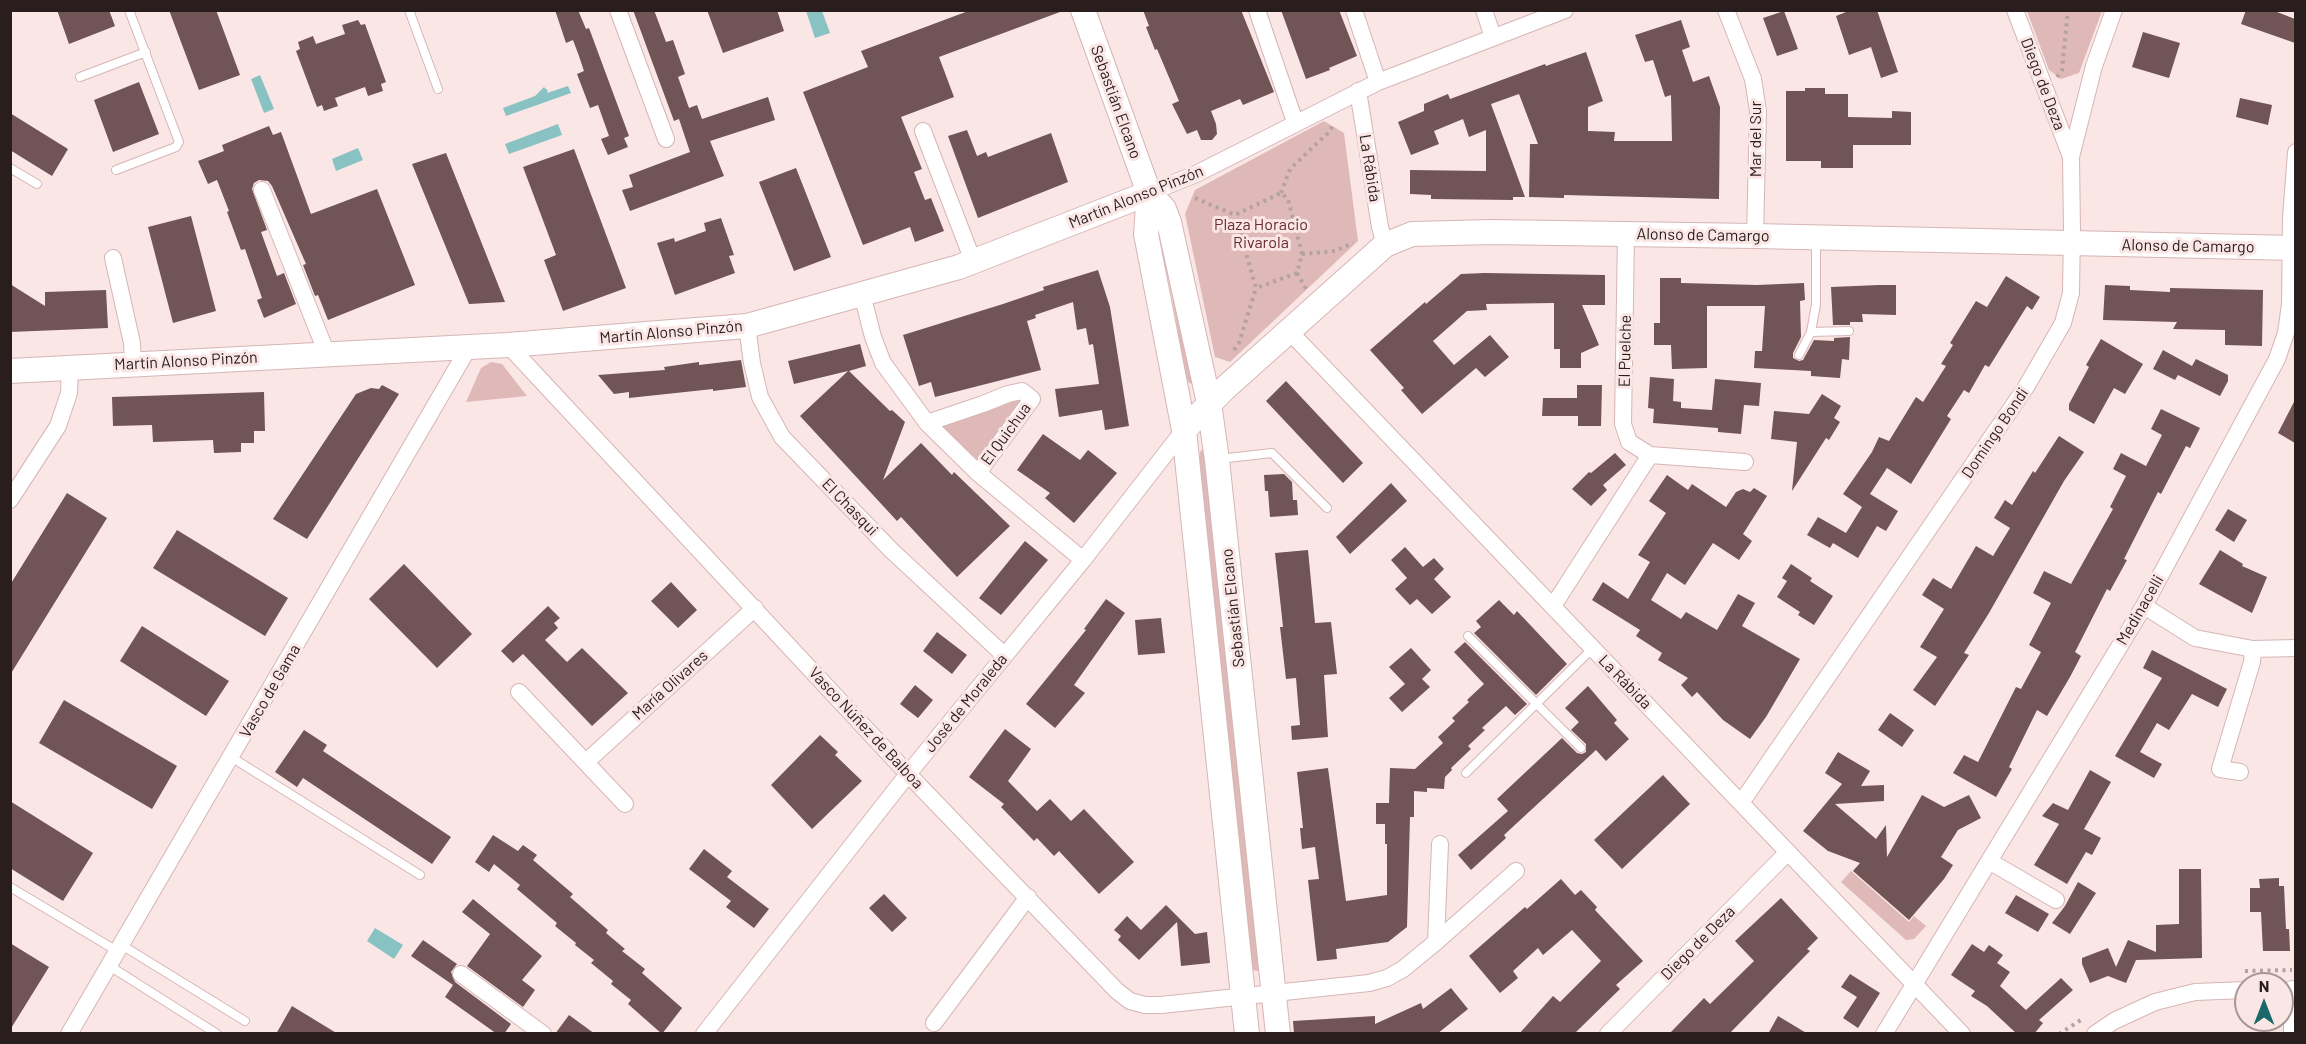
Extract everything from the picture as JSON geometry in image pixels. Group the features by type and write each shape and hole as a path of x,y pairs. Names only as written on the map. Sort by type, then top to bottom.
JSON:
{"street":[{"path":"618,10 666,139"},
{"name":"Sebastián Elcano","path":"1083,10 1149,193 1164,209 1169,222 1209,403 1278,1034"},
{"path":"1257,10 1295,122"},
{"path":"1354,10 1378,82"},
{"path":"1484,10 1493,37"},
{"name":"Martín Alonso Pinzón","path":"10,371 508,345 747,327 973,261 1149,193 1196,174 1378,82 1565,10"},
{"name":"Mar del Sur","path":"1726,10 1753,79 1758,111 1755,236"},
{"name":"Diego de Deza","path":"2015,10 2071,157"},
{"name":"Domingo Bondi","path":"1741,803 2026,387 2063,323 2071,293 2071,157 2094,66 2114,10"},
{"name":"La Rábida","path":"1358,92 1380,232 1374,242"},
{"path":"923,131 973,261"},
{"name":"Medinacelli","path":"1884,1034 2144,606 2277,359 2286,333 2290,304 2295,152"},
{"path":"262,190 327,354"},
{"name":"Sebastián Elcano","path":"1149,193 1146,234 1184,430 1247,1034"},
{"name":"Alonso de Camargo","path":"1184,430 1209,403 1289,331 1374,242 1412,234 1442,232 1755,236 2293,248"},
{"name":"El Puelche","path":"1626,234 1623,424 1629,442 1650,455"},
{"path":"113,258 132,343 133,364"},
{"name":"El Quichua","path":"862,294 873,337 883,363 927,423 978,473 1083,560"},
{"name":"El Chasqui","path":"747,327 760,397 782,437 891,550 1004,655"},
{"name":"La Rábida","path":"1289,331 1962,1034"},
{"name":"Vasco Núñez de Balboa","path":"508,345 908,774 1117,992 1130,1001 1145,1005 1161,1005 1369,983 1387,978 1403,969 1436,942 1516,871"},
{"name":"Vasco de Gama","path":"69,1034 470,347"},
{"path":"10,500 58,426 69,393 70,367"},
{"name":"El Quichua","path":"927,423 983,405 1008,394 1022,391 1032,399 978,473"},
{"name":"José de Moraleda","path":"704,1034 908,774 1083,560 1184,430"},
{"path":"1553,606 1650,455 1745,462"},
{"path":"2144,606 2195,639 2253,649 2295,648"},
{"name":"María Olivares","path":"586,762 755,608"},
{"path":"2240,772 2220,769 2252,662 2253,649"},
{"path":"519,692 625,804"},
{"path":"1436,942 1440,844"},
{"name":"Diego de Deza","path":"1608,1034 1788,852"},
{"path":"1989,861 2056,900"},
{"path":"934,1023 1028,897"},
{"path":"461,974 543,1034"},
{"path":"2095,1034 2136,1010 2165,999 2195,992 2234,990"}],"lane":[{"path":"116,170 176,147 179,142 129,10"},
{"path":"409,10 438,89"},
{"path":"80,77 146,52"},
{"path":"10,168 37,184"},
{"path":"1799,354 1811,332 1816,304 1816,237"},
{"path":"1811,332 1849,331"},
{"path":"1217,460 1272,453 1327,508"},
{"path":"1468,636 1581,748"},
{"path":"1466,773 1593,648"},
{"path":"231,757 420,875"},
{"path":"10,887 115,953 245,1021"},
{"path":"115,953 218,1034"}],"path":[{"path":"2046,92 2062,70 2068,10"},
{"path":"1196,198 1235,215 1281,193 1290,169 1328,133 1358,92"},
{"path":"1256,288 1297,273 1302,254 1288,199 1281,193"},
{"path":"1233,351 1239,343 1256,288 1235,215"},
{"path":"1302,254 1335,251 1374,242"}],"green space":[{"path":"2027,11 2102,11 2079,73 2061,79 2049,70"},
{"name":"Plaza Horacio Rivarola","path":"1324,121 1344,133 1358,241 1230,362 1215,357 1185,214 1195,190"},
{"path":"1160,229 1195,386 1188,382 1185,371"},
{"path":"491,362 502,364 527,396 466,402 481,368"},
{"path":"1010,399 1027,400 976,466 938,426"},
{"path":"1205,447 1262,972 1253,970 1252,965 1200,464 1200,452"},
{"path":"1851,871 1909,922 1914,916 1926,926 1914,939 1906,940 1841,882"}],"water":[{"path":"806,11 822,11 830,33 815,38"},
{"path":"260,75 274,109 264,113 251,79"},
{"path":"568,86 571,93 506,116 503,108 535,96 544,87 547,93"},
{"path":"558,124 562,135 509,154 505,144"},
{"path":"358,148 363,160 336,171 332,159"},
{"path":"375,928 403,945 394,959 367,941"}],"building":[{"path":"57,10 109,10 115,26 69,44"},
{"path":"169,10 216,10 240,75 199,90"},
{"path":"555,10 578,10 586,29 589,28 629,136 624,138 628,147 608,155 601,139 609,136 598,105 590,108 577,74 584,71 579,56 573,40 566,43"},
{"path":"633,10 654,10 666,42 673,40 685,74 678,77 689,108 697,105 702,119 768,97 775,120 710,141 724,176 630,211 622,190 633,187 629,175 690,152 679,119 674,121"},
{"path":"707,10 777,10 784,31 723,53"},
{"path":"971,10 1060,10 1060,12 939,57 954,97 901,117 922,169 914,172 925,200 931,198 944,231 915,242 910,227 863,245 803,92 868,67 861,51"},
{"path":"1143,10 1241,10 1274,92 1243,105 1240,99 1211,111 1217,134 1212,140 1201,140 1197,130 1187,134 1172,104 1179,101 1157,49 1155,50 1146,27 1149,26"},
{"path":"1281,10 1339,10 1357,56 1306,79"},
{"path":"1851,10 1877,10 1898,72 1881,78 1871,47 1849,55 1836,16"},
{"path":"2246,10 2272,10 2295,19 2295,43 2241,24"},
{"path":"1784,11 1798,49 1777,56 1763,18"},
{"path":"358,20 361,25 365,24 386,82 381,84 383,91 368,96 365,87 335,98 338,106 324,111 322,105 317,107 296,51 300,49 298,42 313,36 316,44 345,34 342,25"},
{"path":"1681,20 1690,47 1682,50 1693,82 1709,76 1720,107 1719,199 1564,195 1564,198 1529,197 1530,144 1538,144 1519,94 1491,104 1525,197 1513,197 1513,200 1431,199 1431,195 1410,194 1410,170 1486,171 1486,130 1469,137 1463,119 1434,131 1439,144 1411,155 1398,122 1424,111 1424,104 1448,94 1450,99 1545,64 1546,66 1586,52 1603,101 1588,107 1588,131 1615,132 1614,141 1672,141 1671,95 1665,97 1653,60 1645,62 1635,35"},
{"path":"2143,32 2180,43 2169,78 2132,67"},
{"path":"139,82 159,134 113,152 94,100"},
{"path":"1805,88 1825,88 1825,94 1848,94 1848,117 1892,118 1892,111 1911,112 1911,145 1853,145 1853,168 1821,168 1821,161 1786,161 1786,91 1805,91"},
{"path":"2240,98 2272,105 2268,125 2236,117"},
{"path":"10,113 68,149 52,176 10,150"},
{"path":"269,126 273,135 281,132 311,214 377,189 415,285 328,320 318,295 315,296 303,265 306,264 272,186 268,181 259,180 254,183 252,189 267,230 261,232 277,276 284,273 296,304 264,318 257,300 262,298 245,249 241,250 217,180 208,184 198,161 224,151 222,145"},
{"path":"967,130 977,156 986,152 988,157 1051,133 1068,182 978,218 948,136"},
{"path":"574,149 626,288 563,311 544,260 556,255 523,167"},
{"path":"446,153 505,302 469,304 412,164"},
{"path":"796,168 831,257 794,271 759,182"},
{"path":"191,216 216,311 173,323 148,227"},
{"path":"721,218 734,255 729,256 735,273 675,295 657,243 674,238 675,242 706,231 704,223"},
{"path":"1098,270 1110,307 1129,426 1105,430 1102,410 1059,417 1055,389 1099,384 1093,344 1089,345 1086,328 1077,330 1073,302 1035,315 1036,318 1027,321 1041,370 935,397 931,382 919,386 903,335 1003,304 1044,290 1043,287"},
{"path":"1461,274 1605,275 1605,305 1582,305 1599,345 1581,353 1581,368 1560,368 1560,349 1554,349 1554,303 1486,304 1487,310 1467,311 1433,341 1454,365 1490,335 1509,357 1485,377 1476,368 1422,414 1401,390 1404,388 1370,350"},
{"path":"2006,276 2040,297 2032,310 2027,306 1989,367 1985,365 1969,393 1964,390 1947,416 1951,419 1911,484 1887,468 1870,494 1898,511 1886,531 1877,526 1858,558 1833,543 1830,548 1807,535 1818,517 1846,533 1862,507 1843,494 1872,452 1879,437 1889,441 1916,397 1923,402 1946,366 1941,364 1953,345 1950,343 1976,301 1987,307"},
{"path":"1660,278 1681,278 1681,283 1757,285 1804,283 1805,300 1800,301 1801,337 1793,358 1803,360 1814,340 1834,341 1834,338 1850,337 1849,360 1842,359 1840,378 1811,376 1811,371 1754,368 1755,351 1762,351 1765,306 1707,306 1707,368 1672,369 1671,345 1654,345 1654,323 1660,323"},
{"path":"10,284 45,306 45,292 106,290 108,328 10,332"},
{"path":"1896,285 1896,315 1862,314 1863,322 1833,325 1831,287"},
{"path":"2105,285 2130,286 2130,290 2170,292 2170,288 2263,290 2262,346 2225,345 2225,330 2173,329 2177,322 2103,320"},
{"path":"2101,339 2143,364 2125,394 2114,388 2094,424 2069,410 2069,404 2089,367 2086,365"},
{"path":"860,344 866,366 849,371 890,411 892,410 905,422 883,480 921,443 952,475 954,472 1010,526 957,577 901,517 897,521 800,416 848,371 794,384 788,361"},
{"path":"2163,350 2192,366 2196,359 2228,375 2228,381 2220,396 2178,375 2175,380 2153,369"},
{"path":"741,360 746,387 713,391 713,389 629,398 629,392 614,394 598,375 665,370 664,367 699,362 699,365"},
{"path":"1650,377 1674,379 1673,401 1681,402 1681,408 1712,410 1715,379 1761,383 1759,406 1744,405 1741,434 1718,432 1718,428 1653,423 1654,409 1648,408"},
{"path":"1286,381 1363,463 1343,483 1266,401"},
{"path":"382,385 399,394 307,539 273,519 356,394 371,388 379,389"},
{"path":"1577,385 1602,385 1601,426 1578,426 1578,416 1542,416 1543,398 1577,398"},
{"path":"264,392 265,431 254,431 254,443 241,443 241,452 214,453 213,440 153,442 152,425 113,426 112,397"},
{"path":"1822,394 1841,406 1834,418 1840,422 1829,440 1826,438 1792,491 1797,442 1771,439 1774,411 1809,414"},
{"path":"2295,400 2295,443 2278,433"},
{"path":"2161,409 2200,428 2190,448 2186,446 2161,494 2158,492 2124,559 2127,560 2110,591 2107,589 2075,652 2081,656 2070,677 2047,716 2037,710 2009,767 2012,769 1996,797 1953,773 1964,755 1978,762 2016,687 2021,689 2041,652 2029,645 2051,603 2033,593 2044,571 2071,584 2113,509 2110,507 2126,476 2113,469 2121,453 2146,466 2162,435 2151,429"},
{"path":"1043,434 1080,460 1088,450 1117,473 1074,523 1045,498 1050,493 1017,470"},
{"path":"2059,436 2084,452 2064,481 1964,653 1969,655 1935,706 1913,690 1937,657 1920,647 1944,609 1922,595 1933,578 1951,589 1976,546 1993,556 2010,528 1994,518 2005,500 2012,505"},
{"path":"1615,453 1626,465 1603,485 1607,490 1591,506 1572,489 1589,472 1591,473"},
{"path":"1284,474 1292,482 1293,500 1297,500 1298,515 1270,517 1264,475"},
{"path":"1667,475 1688,490 1692,484 1726,507 1736,492 1743,489 1750,492 1754,488 1767,496 1743,534 1752,541 1739,560 1713,543 1685,585 1667,573 1651,600 1681,619 1686,612 1717,630 1738,594 1755,603 1742,626 1800,659 1766,717 1750,739 1723,720 1697,692 1692,697 1681,685 1688,678 1658,660 1662,653 1636,636 1640,630 1592,600 1603,582 1628,599 1650,562 1638,555 1666,513 1649,501"},
{"path":"1391,483 1407,501 1350,554 1336,537"},
{"path":"67,493 107,518 10,675 10,585"},
{"path":"2228,509 2247,520 2234,542 2215,530"},
{"path":"177,530 288,598 265,636 153,568"},
{"path":"1025,541 1048,560 1001,615 979,598"},
{"path":"1405,547 1423,567 1434,558 1444,569 1434,579 1451,597 1432,614 1417,599 1410,605 1395,589 1407,578 1391,560"},
{"path":"1308,550 1315,623 1331,622 1337,674 1324,675 1328,737 1292,740 1291,726 1300,725 1296,678 1286,679 1275,553"},
{"path":"2220,550 2243,564 2242,566 2267,577 2252,613 2199,584"},
{"path":"404,564 472,634 437,668 369,599"},
{"path":"1791,564 1812,578 1810,581 1833,596 1814,625 1798,615 1800,612 1777,597 1787,581 1782,578"},
{"path":"671,582 697,610 678,628 651,601"},
{"path":"1106,599 1125,613 1074,685 1085,693 1055,728 1026,704 1086,630 1084,629"},
{"path":"1499,600 1514,615 1517,611 1567,664 1536,695 1474,633 1481,627 1476,621"},
{"path":"548,606 560,618 554,623 558,628 545,640 567,662 582,648 628,693 592,726 523,654 513,663 501,651"},
{"path":"1161,618 1165,653 1138,655 1135,620"},
{"path":"142,626 229,681 206,716 120,661"},
{"path":"937,632 967,655 952,674 923,651"},
{"path":"1465,642 1527,704 1515,715 1506,706 1482,728 1485,730 1468,746 1471,749 1445,777 1444,789 1427,788 1427,792 1414,791 1414,817 1410,817 1407,927 1388,942 1336,949 1337,959 1317,961 1308,880 1319,879 1315,847 1302,849 1300,828 1303,828 1297,772 1328,768 1346,901 1387,895 1385,824 1376,824 1376,803 1389,803 1390,768 1415,769 1443,743 1438,737 1455,721 1452,718 1469,702 1467,700 1484,684 1454,652"},
{"path":"1411,648 1431,670 1422,679 1430,687 1402,712 1389,698 1405,684 1389,667"},
{"path":"2152,650 2227,689 2218,707 2192,694 2169,730 2157,723 2140,752 2162,764 2154,778 2115,756 2162,678 2143,668"},
{"path":"915,685 933,700 918,718 900,704"},
{"path":"1588,686 1617,720 1614,723 1629,739 1606,761 1596,750 1504,835 1506,838 1471,870 1458,855 1508,811 1497,799 1562,738 1577,753 1586,752 1586,744 1571,730 1579,722 1565,708"},
{"path":"64,700 177,766 152,809 39,743"},
{"path":"1890,713 1914,730 1902,747 1878,730"},
{"path":"1005,729 1031,749 1008,781 1037,811 1050,799 1071,821 1084,809 1134,862 1099,894 1059,851 1054,856 1037,838 1034,841 1001,807 1004,804 969,777"},
{"path":"304,730 327,745 323,751 451,837 432,864 303,778 297,787 275,772"},
{"path":"820,735 838,752 835,755 862,781 812,829 771,785"},
{"path":"1838,752 1870,771 1861,786 1884,785 1884,801 1835,804 1876,839 1886,825 1887,857 1922,795 1944,807 1969,795 1981,818 1958,830 1941,857 1953,865 1909,920 1853,871 1860,863 1828,851 1803,831 1842,784 1825,773"},
{"path":"2090,770 2111,782 2084,829 2101,838 2092,855 2086,852 2067,884 2034,865 2059,824 2042,816 2053,803 2068,810"},
{"path":"1663,775 1690,804 1622,869 1594,840"},
{"path":"10,801 93,853 63,901 10,868"},
{"path":"493,835 518,851 523,845 537,855 533,860 573,894 570,897 608,930 606,933 625,949 622,951 645,969 642,973 682,1008 662,1034 628,1004 631,1000 611,984 613,981 591,963 594,960 555,926 557,923 517,889 520,885 494,864 489,872 475,862"},
{"path":"704,849 732,871 727,877 769,909 754,928 726,907 731,901 689,869"},
{"path":"2179,869 2201,869 2202,958 2136,960 2126,983 2108,976 2090,983 2082,964 2082,958 2108,948 2116,967 2128,940 2156,952 2156,925 2179,924"},
{"path":"2279,878 2279,886 2284,886 2286,929 2289,929 2290,951 2263,951 2261,912 2250,912 2250,888 2260,888 2259,879"},
{"path":"1561,879 1575,895 1581,890 1597,907 1595,910 1643,961 1616,985 1620,989 1574,1034 1519,1034 1553,996 1560,1002 1601,961 1572,930 1543,955 1538,948 1513,971 1518,978 1500,993 1469,956"},
{"path":"2078,882 2096,893 2070,934 2052,923 2065,906"},
{"path":"884,894 907,918 892,932 869,908"},
{"path":"2016,895 2049,914 2038,932 2005,913"},
{"path":"1781,898 1818,938 1807,949 1810,951 1729,1034 1669,1034 1704,998 1710,1004 1754,961 1735,941"},
{"path":"473,899 542,956 522,980 535,990 523,1007 467,966 490,934 462,912"},
{"path":"1166,905 1195,934 1207,932 1210,963 1181,966 1177,922 1139,960 1118,940 1121,936 1114,930 1127,916 1141,930"},
{"path":"423,940 457,964 451,972 455,982 511,1024 504,1034 497,1034 445,997 453,985 411,956"},
{"path":"10,943 49,967 10,1030"},
{"path":"1972,944 1984,952 1989,945 2003,955 1997,963 2010,972 2000,986 2026,1010 2061,978 2073,990 2039,1020 2043,1023 2034,1034 2017,1034 1987,1006 1971,996 1975,991 1951,975"},
{"path":"1850,974 1880,993 1858,1028 1843,1018 1857,997 1841,987"},
{"path":"1451,988 1468,1009 1437,1034 1294,1034 1293,1021 1375,1016 1375,1024 1421,1003 1423,1009"},
{"path":"292,1006 338,1034 276,1034"},
{"path":"569,1015 595,1034 555,1034"},
{"path":"1778,1016 1808,1034 1768,1034"}]}
